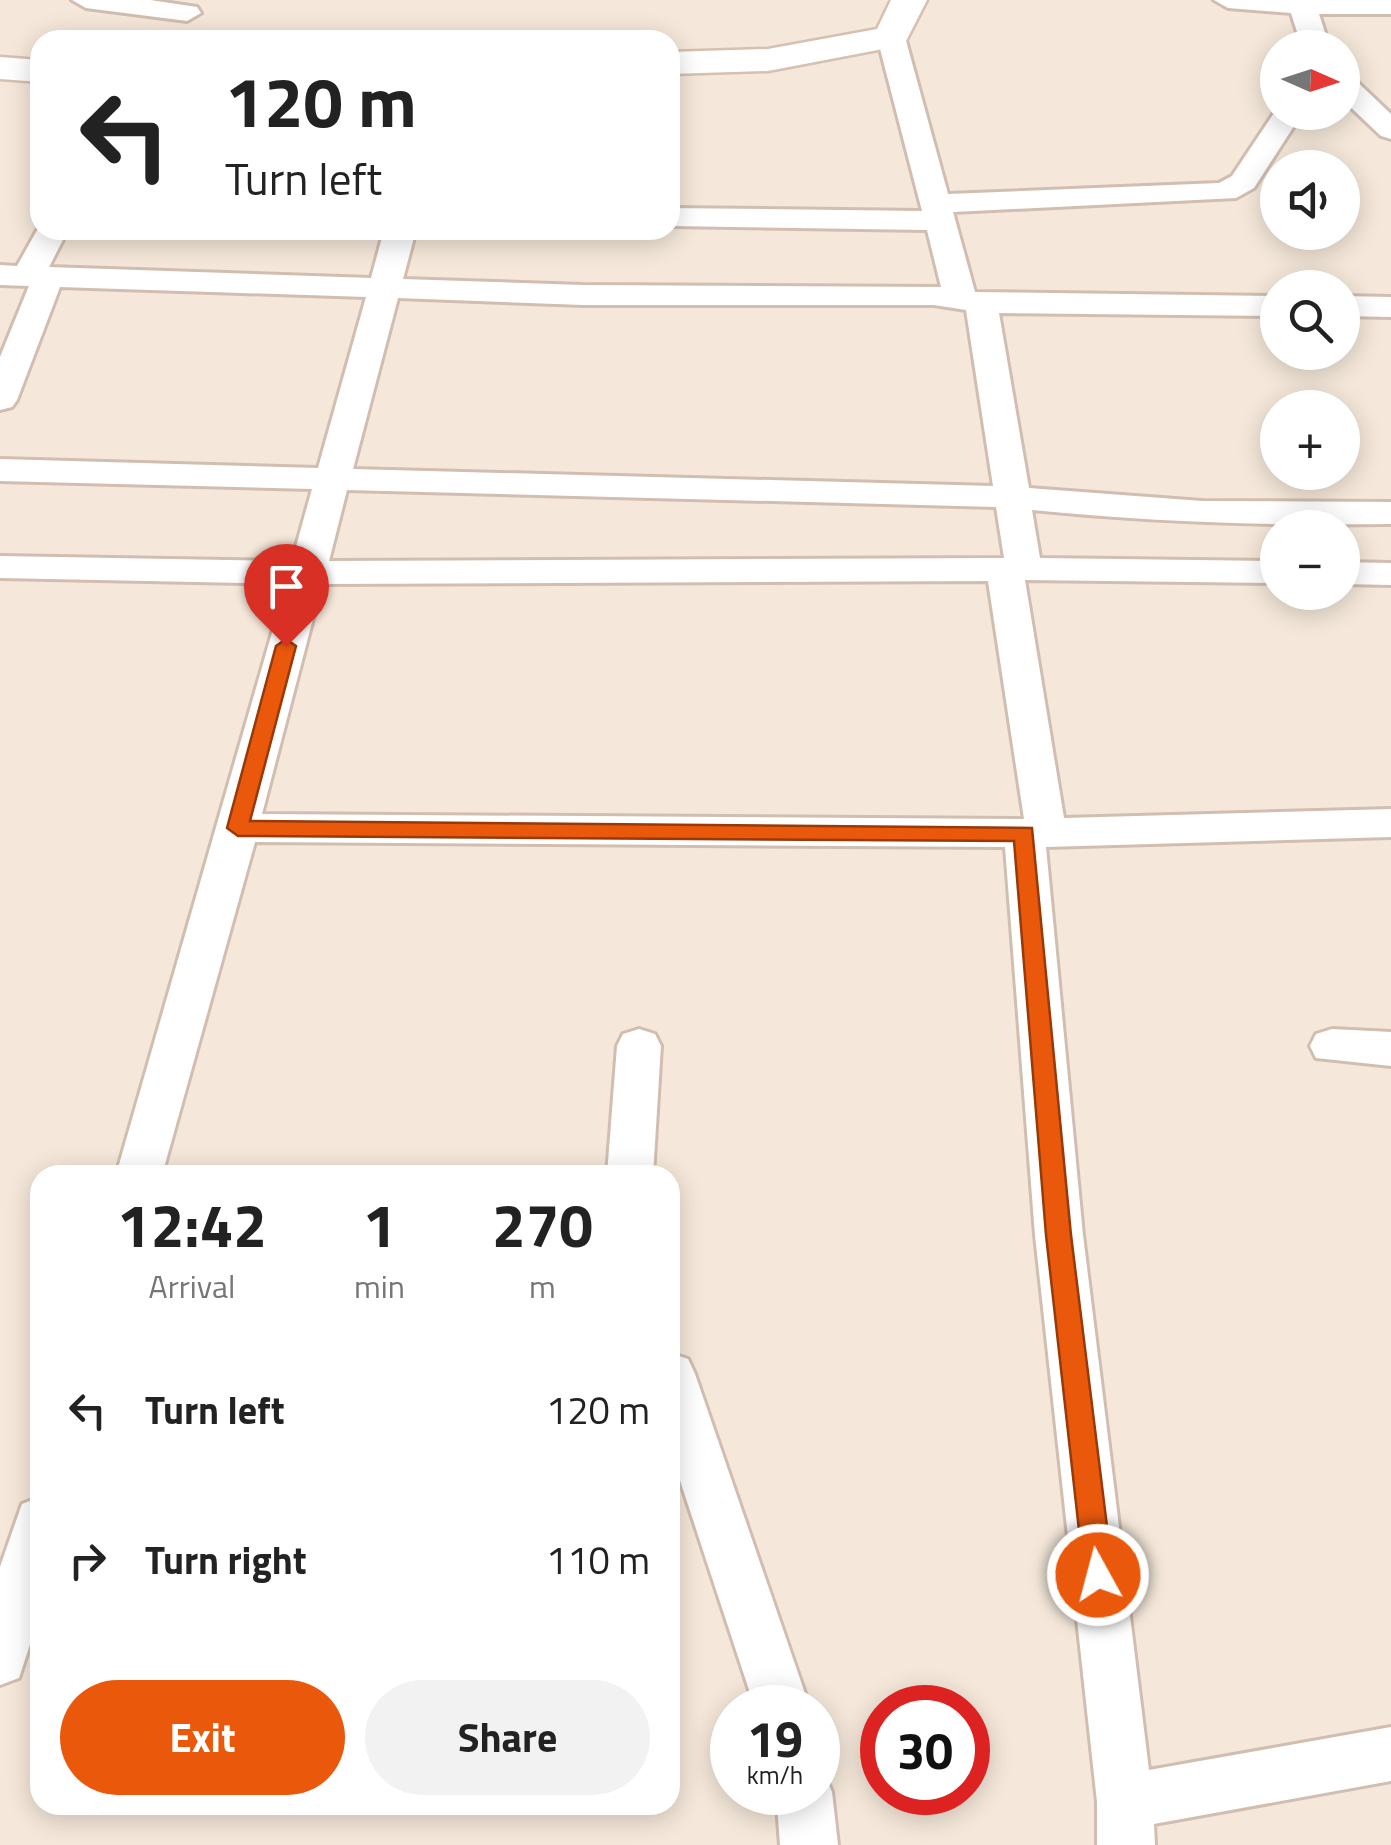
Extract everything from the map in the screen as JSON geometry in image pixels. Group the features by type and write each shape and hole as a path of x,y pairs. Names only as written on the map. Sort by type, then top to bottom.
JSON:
{"street":[{"path":"86,0 193,7"},
{"path":"909,0 891,37 938,212 972,301 1012,497 1058,1235 1126,1823 1391,1754"},
{"path":"1228,0 1303,6 1391,6"},
{"path":"1303,6 1310,30"},
{"path":"173,30 193,7"},
{"path":"680,63 768,60 891,37"},
{"path":"0,68 30,70"},
{"path":"1360,100 1391,130"},
{"path":"680,217 938,212 1224,192 1243,182 1278,130"},
{"path":"0,400 25,276 46,240"},
{"path":"141,1165 238,828 380,289 397,240"},
{"path":"25,276 584,296 934,295 972,301 1260,306"},
{"path":"1360,306 1391,307"},
{"path":"0,470 329,482 1012,497 1125,510 1286,516 1391,513"},
{"path":"0,566 305,573 1260,572"},
{"path":"1360,573 1391,574"},
{"path":"238,828 1035,833 1391,823"},
{"path":"631,1165 639,1046"},
{"path":"1332,1046 1391,1049"},
{"path":"680,1404 774,1685"},
{"path":"0,1660 30,1555"},
{"path":"807,1815 810,1845"}],"shaded area":[{"path":"0,0 1391,0 1391,1845 0,1845"}],"route":[{"path":"286,646 238,828 1024,834 1058,1235 1098,1575"}]}
